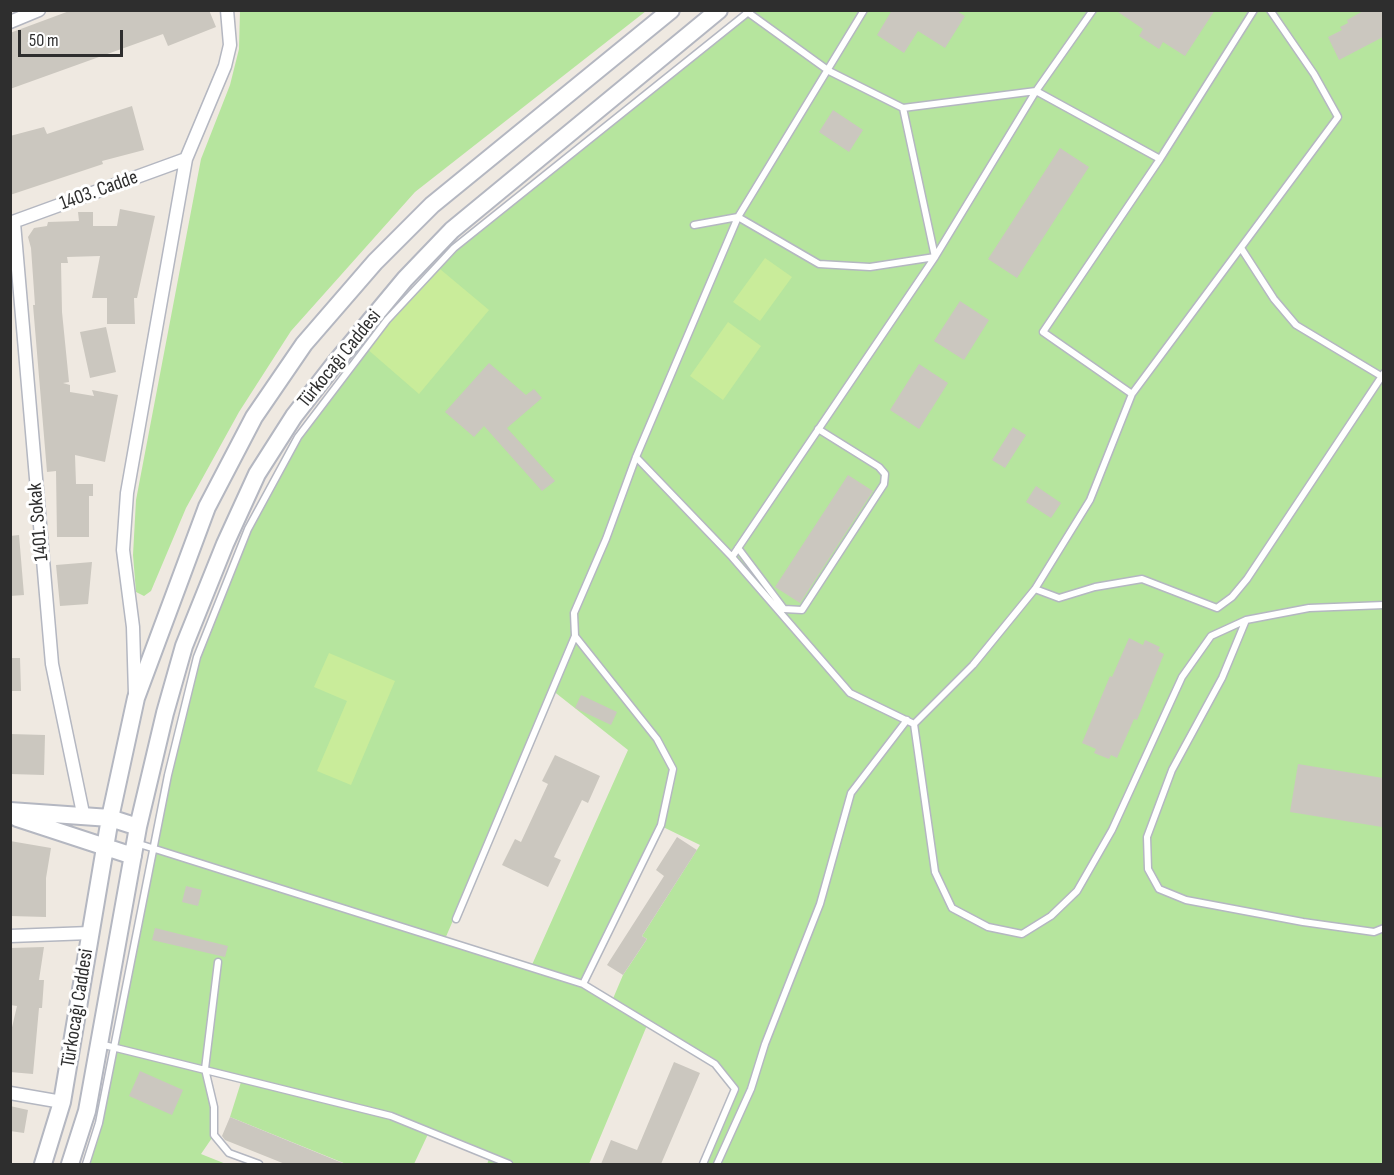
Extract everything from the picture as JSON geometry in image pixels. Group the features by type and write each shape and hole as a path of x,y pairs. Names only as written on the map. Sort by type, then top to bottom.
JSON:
{"main road":[{"name":"Türkocağı Caddesi","path":"43,1164 62,1102 110,818 135,698 207,507 254,417 304,344 375,262 432,205 671,10"},
{"name":"Türkocağı Caddesi","path":"70,1164 107,1046 136,842 165,713 184,646 225,544 257,474 294,416 398,287 452,230 719,10"},
{"path":"10,813 110,818 136,842"},
{"path":"10,813 105,849 136,842"}],"street":[{"path":"10,22 39,10"},
{"path":"135,698 133,627 123,550 128,493 186,159 225,66 230,45 226,10"},
{"name":"1403. Cadde","path":"12,223 186,159"},
{"name":"1401. Sokak","path":"12,223 51,654 84,818"},
{"path":"10,936 90,933"},
{"path":"10,1093 62,1102"}],"lane":[{"path":"456,919 575,636 574,613 606,539 636,457 738,217 829,71 864,10"},
{"path":"732,557 935,257 1036,91 1093,10"},
{"path":"1132,394 1043,332 1160,159 1254,10"},
{"path":"914,724 973,665 1035,589 1090,500 1132,394 1338,117 1314,74 1270,10"},
{"path":"86,1164 99,1123 107,1046 197,657 248,529 298,436 387,320 454,248 748,11 829,71 903,108 1036,91 1160,159"},
{"path":"903,108 935,257"},
{"path":"694,225 738,217 819,264 870,267 935,257"},
{"path":"1035,589 1059,598 1095,587 1142,579 1217,608 1232,597 1247,579 1382,374 1296,324 1274,299 1241,248"},
{"path":"738,548 784,609 802,610 884,484 885,474 879,467 819,429"},
{"path":"636,457 732,557 850,693 914,724"},
{"path":"914,724 934,872 952,908 988,927 1022,934 1051,916 1077,891 1112,830 1182,677 1211,636 1246,620 1309,608 1383,604"},
{"path":"1246,620 1221,678 1172,770 1146,837 1148,869 1159,889 1186,900 1303,922 1374,932 1383,928"},
{"path":"575,636 657,738 673,769 661,825 583,984"},
{"path":"717,1164 752,1089 765,1044 820,904 851,793 907,720"},
{"path":"136,842 583,984 715,1064 735,1089 703,1164"},
{"path":"218,962 205,1069 214,1107 214,1135 229,1153 259,1164"},
{"path":"107,1046 391,1116 509,1164"},
{"path":"487,1164 490,1157"}],"green space":[{"path":"240,11 646,11 415,192 291,331 239,412 186,508 151,591 144,596 136,592 133,555 136,500 201,159 230,85 239,49"},
{"path":"751,11 1383,11 1383,1164 703,1164 735,1089 715,1064 648,1023 589,1164 487,1164 490,1157 429,1132 414,1164 346,1164 230,1117 242,1079 205,1070 214,1107 214,1135 201,1154 226,1164 86,1164 99,1123 154,848 197,657 248,529 298,437 387,320 454,248","holes":["552,690 628,750 531,967 445,939","661,826 700,845 642,936 647,939 623,975 612,1001 583,985"]},
{"path":"765,258 792,277 760,321 733,302"},
{"path":"440,269 489,310 419,394 366,348"},
{"path":"728,322 761,346 723,400 690,376"},
{"path":"329,653 395,681 351,785 317,771 347,701 314,687"}],"building":[{"path":"72,10 209,10 216,27 168,46 163,34 10,89 10,33"},
{"path":"892,10 955,10 965,16 945,48 918,31 904,53 877,35"},
{"path":"1115,10 1215,10 1185,56 1163,42 1159,49 1139,36 1143,29"},
{"path":"1365,10 1383,10 1383,37 1339,60 1328,37 1342,30 1340,27 1348,23 1347,20"},
{"path":"132,106 144,150 102,161 103,164 10,195 10,136 44,127 47,134"},
{"path":"833,110 863,130 849,152 819,132"},
{"path":"1060,148 1089,167 1017,278 988,259"},
{"path":"120,209 155,216 137,298 134,298 135,324 107,324 107,298 92,298 100,256 67,257 68,263 61,263 62,312 69,382 63,383 70,385 70,392 94,396 92,390 118,395 105,462 75,455 76,484 93,484 93,496 89,496 89,537 57,537 56,471 47,472 33,305 35,305 31,248 28,237 34,228 47,226 48,222 79,221 78,212 93,212 93,226 117,226"},
{"path":"960,301 989,320 964,360 934,341"},
{"path":"106,327 116,372 90,378 80,332"},
{"path":"489,363 526,395 534,389 542,398 507,428 555,481 542,491 484,426 474,437 445,412"},
{"path":"919,364 948,383 919,429 890,410"},
{"path":"1013,427 1026,435 1005,468 992,460"},
{"path":"848,475 873,491 800,603 775,587"},
{"path":"1036,486 1061,503 1051,518 1026,502"},
{"path":"19,535 24,595 10,596 10,536"},
{"path":"92,562 88,604 60,606 56,565"},
{"path":"1129,638 1143,645 1145,640 1160,647 1158,651 1164,654 1137,720 1134,719 1117,758 1111,755 1109,759 1094,753 1096,749 1082,743 1110,676 1112,677"},
{"path":"10,658 20,658 21,691 10,691"},
{"path":"581,695 617,712 611,725 575,708"},
{"path":"10,734 45,735 44,775 10,774"},
{"path":"555,755 600,776 588,803 582,800 554,857 561,860 548,887 502,865 515,839 521,842 548,784 542,781"},
{"path":"1298,764 1383,778 1382,827 1290,812"},
{"path":"677,837 697,850 642,936 647,939 623,975 607,965 664,876 656,870"},
{"path":"10,841 51,848 46,878 46,917 10,916"},
{"path":"186,886 202,890 198,906 182,902"},
{"path":"155,928 228,946 225,957 152,940"},
{"path":"44,947 39,980 44,980 42,1008 39,1008 33,1074 10,1072 10,1036 17,1006 10,1005 10,948"},
{"path":"674,1062 700,1073 661,1164 601,1164 611,1140 637,1150"},
{"path":"140,1071 183,1090 172,1115 129,1096"},
{"path":"10,1106 28,1110 24,1133 10,1131"},
{"path":"230,1117 345,1164 285,1164 225,1140 222,1136"}]}
